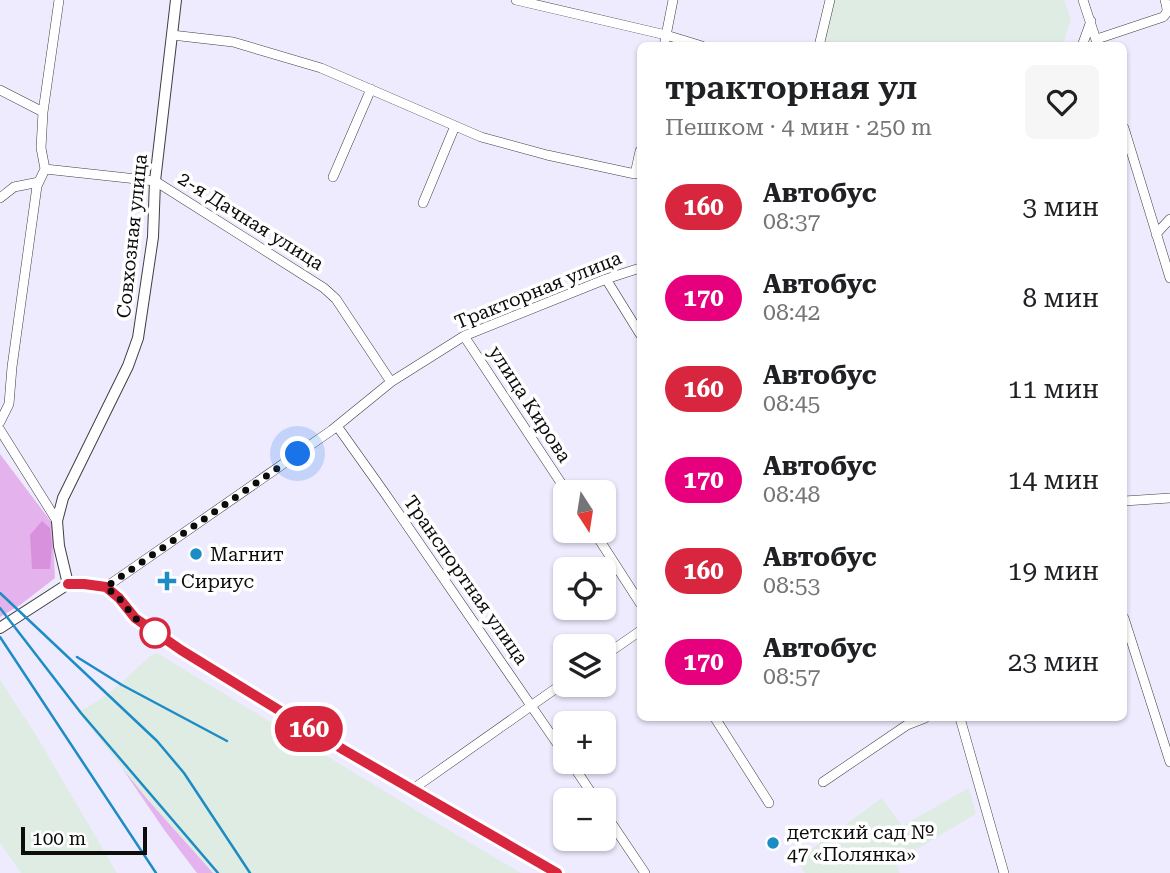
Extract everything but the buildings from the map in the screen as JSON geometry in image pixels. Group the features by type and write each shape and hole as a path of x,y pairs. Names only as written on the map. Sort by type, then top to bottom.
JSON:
{"street":[{"path":"0,422 9,404 39,183 45,169 41,148 43,112 59,0"},
{"name":"Совхозная улица","path":"68,584 59,546 57,521 63,498 128,366 138,338 153,237 155,181 176,0"},
{"path":"516,0 689,42"},
{"path":"665,42 673,0"},
{"path":"820,42 830,0"},
{"path":"1083,0 1096,42"},
{"path":"1102,42 1163,17 1167,9 1166,0"},
{"path":"1084,42 1091,22"},
{"path":"172,34 233,42 321,68 481,137 635,174 637,165"},
{"path":"333,177 371,89"},
{"path":"0,90 43,112"},
{"path":"423,204 455,126"},
{"path":"1127,138 1170,278"},
{"name":"2-я Дачная улица","path":"45,169 155,181 324,288 336,299 391,382"},
{"path":"0,198 14,187 39,183"},
{"path":"1156,234 1170,219"},
{"name":"Тракторная улица","path":"106,587 337,426 391,382 464,336 637,269"},
{"path":"606,279 637,329"},
{"name":"улица Кирова","path":"464,336 559,480"},
{"name":"Транспортная улица","path":"337,426 553,737"},
{"path":"0,430 57,521"},
{"path":"1127,501 1170,498"},
{"path":"601,543 637,598"},
{"path":"0,628 68,584 106,587 135,618 161,637 344,750 557,873"},
{"path":"1127,627 1168,747 1170,762"},
{"path":"616,648 637,633"},
{"path":"413,789 553,690"},
{"path":"717,721 769,803"},
{"path":"823,782 904,721"},
{"path":"961,721 1004,873"},
{"path":"616,830 645,873"}],"shaded area":[{"path":"832,0 1064,0 1071,19 1064,42 822,42"},
{"path":"0,454 52,523 55,578 0,617"},
{"path":"42,521 50,528 50,569 32,569 30,535"},
{"path":"157,653 521,873 213,873 148,800 78,712 96,702"},
{"path":"0,680 36,735 117,873 21,873 0,843"},
{"path":"122,768 148,800 213,873 197,873"},
{"path":"969,788 976,814 895,862 900,873 805,873 796,860 882,798 902,826"}],"railway":[{"path":"0,593 157,741 184,773 250,873"},
{"path":"0,608 81,713 218,873"},
{"path":"0,637 156,873"},
{"path":"77,657 122,685 227,741"}],"bus line":[{"name":"160","path":"68,584 106,587 135,618 181,650 344,750 557,873"}],"place":[{"name":"Магнит","path":"196,554"},
{"name":"Сириус","path":"167,581"},
{"name":"детский сад № 47 «Полянка»","path":"773,843"}],"route":[{"path":"155,633 161,637 135,618 106,587 298,454"}]}
